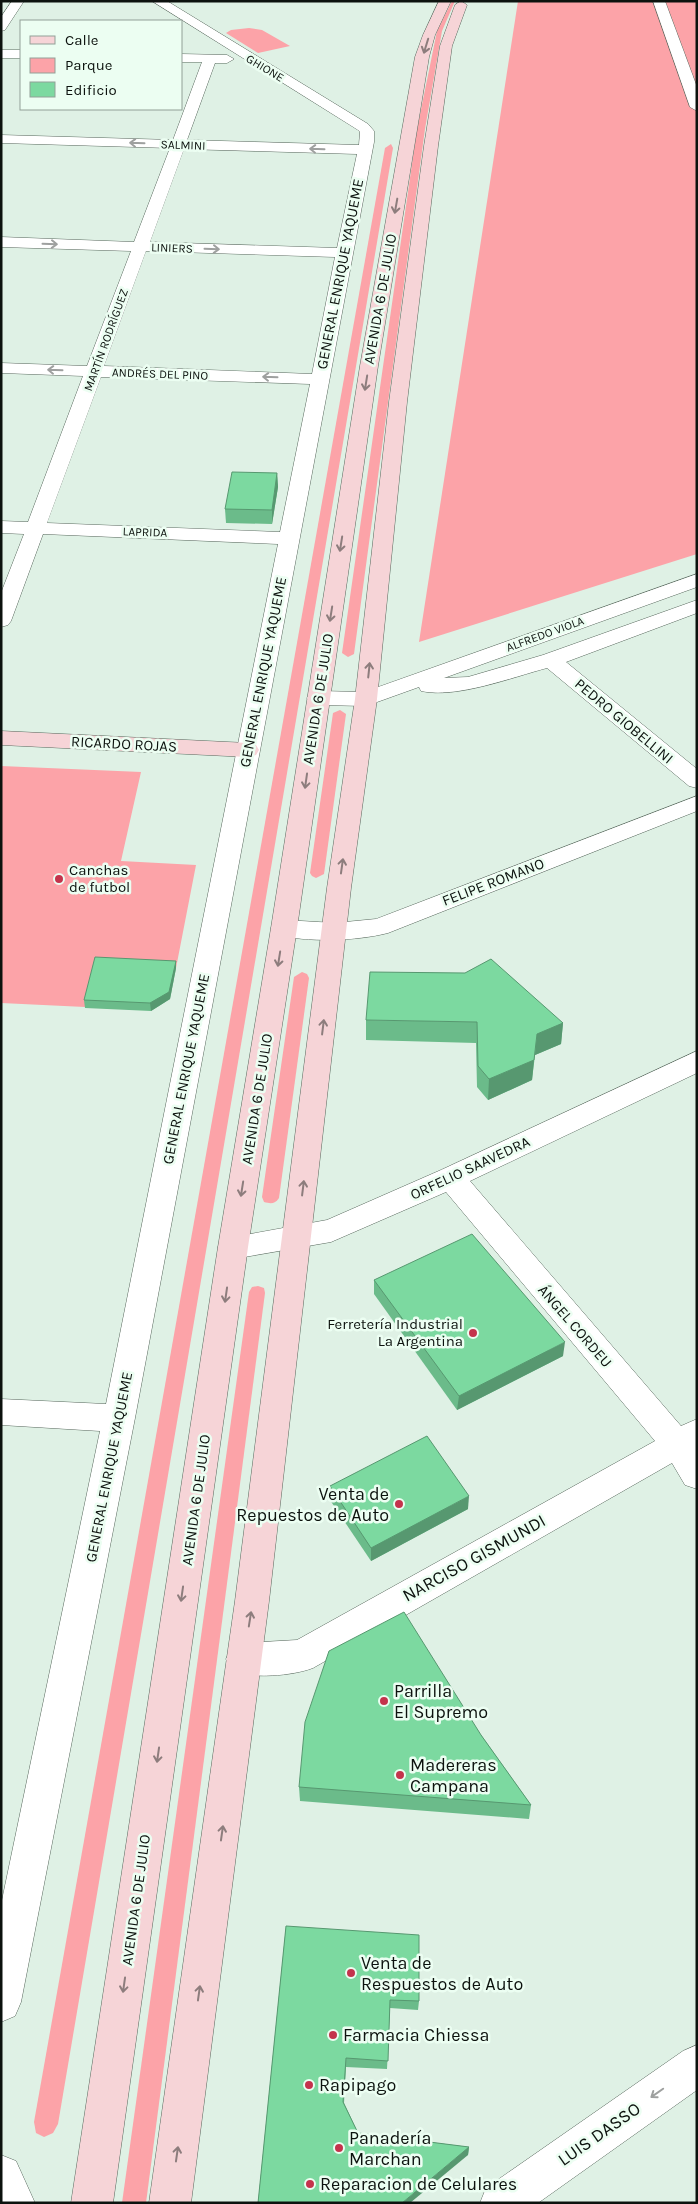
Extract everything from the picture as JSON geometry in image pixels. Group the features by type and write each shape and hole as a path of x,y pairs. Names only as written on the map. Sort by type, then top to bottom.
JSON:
{"main road":[{"name":"AVENIDA 6 DE JULIO","path":"92,2203 233,1246 284,928 369,366 422,57 429,35 445,1"},
{"name":"AVENIDA 6 DE JULIO","path":"170,2203 244,1659 334,931 366,699 398,402 431,146 446,46 453,23 463,1"},
{"name":"RICARDO ROJAS","path":"1,738 247,752"},
{"name":"RICARDO ROJAS","path":"1,742 247,752"}],"street":[{"path":"1,27 18,1"},
{"name":"GHIONE","path":"158,1 363,127 367,131 366,143"},
{"path":"659,1 697,107"},
{"path":"1,54 20,54"},
{"path":"182,58 252,60"},
{"name":"MARTÍN RODRÍGUEZ","path":"1,621 210,59"},
{"name":"SALMINI","path":"1,139 178,145 366,143"},
{"name":"GENERAL ENRIQUE YAQUEME","path":"1,2002 118,1418 366,143"},
{"name":"LINIERS","path":"1,242 344,253"},
{"name":"ANDRÉS DEL PINO","path":"1,368 319,379"},
{"name":"LAPRIDA","path":"1,527 288,538"},
{"name":"ALFREDO VIOLA","path":"318,698 366,699 697,580"},
{"name":"ALFREDO VIOLA","path":"394,689 469,683 551,660 697,606"},
{"name":"PEDRO GIOBELLINI","path":"551,660 697,781"},
{"name":"FELIPE ROMANO","path":"284,928 334,931 379,927 697,803"},
{"name":"ORFELIO SAAVEDRA","path":"233,1246 331,1231 451,1178 697,1061"},
{"name":"ÁNGEL CORDEU","path":"451,1178 687,1438 697,1475"},
{"path":"1,1412 118,1418"},
{"name":"NARCISO GISMUNDI","path":"244,1659 301,1656 687,1438"},
{"name":"LUIS DASSO","path":"501,2203 697,2065"},
{"path":"1,2176 14,2203"}],"green space":[{"path":"452,1 455,1 442,31 425,129 354,654 348,657 342,653 417,129 437,31"},
{"path":"518,1 697,1 697,554 419,642"},
{"path":"249,28 262,30 290,46 258,53 226,33 231,30"},
{"path":"391,144 393,148 58,2124 53,2133 44,2137 36,2133 34,2122 385,148"},
{"path":"340,710 346,714 324,874 316,878 310,873 333,713"},
{"path":"1,766 141,772 121,861 196,865 176,968 96,965 85,1007 1,1003"},
{"path":"302,972 307,974 309,978 279,1198 269,1203 264,1202 262,1197 294,977"},
{"path":"252,1287 264,1288 265,1293 146,2203 122,2203 249,1292"}],"building":[{"path":"232,472 277,473 272,510 225,509"},
{"path":"95,957 176,961 169,992 150,1003 84,1000"},
{"path":"491,959 563,1023 537,1034 534,1060 489,1079 478,1066 477,1022 366,1020 370,972 465,973"},
{"name":"Ferretería Industrial La Argentina","path":"472,1234 565,1342 459,1396 374,1280"},
{"name":"Venta de Repuestos de Auto","path":"427,1436 469,1496 371,1548 330,1486"},
{"path":"404,1612 481,1735 531,1805 299,1787 305,1722 329,1651"},
{"path":"286,1926 419,1935 419,2001 390,2000 388,2061 346,2058 343,2102 358,2133 469,2147 402,2203 258,2203"}],"place":[{"name":"Canchas de futbol","path":"59,879"},
{"name":"Ferretería Industrial La Argentina","path":"473,1333"},
{"name":"Venta de Repuestos de Auto","path":"399,1504"},
{"name":"Parrilla El Supremo","path":"384,1701"},
{"name":"Madereras Campana","path":"400,1775"},
{"name":"Venta de Respuestos de Auto","path":"351,1973"},
{"name":"Farmacia Chiessa","path":"333,2035"},
{"name":"Rapipago","path":"309,2085"},
{"name":"Panadería Marchan","path":"339,2148"},
{"name":"Reparacion de Celulares","path":"310,2184"}]}
